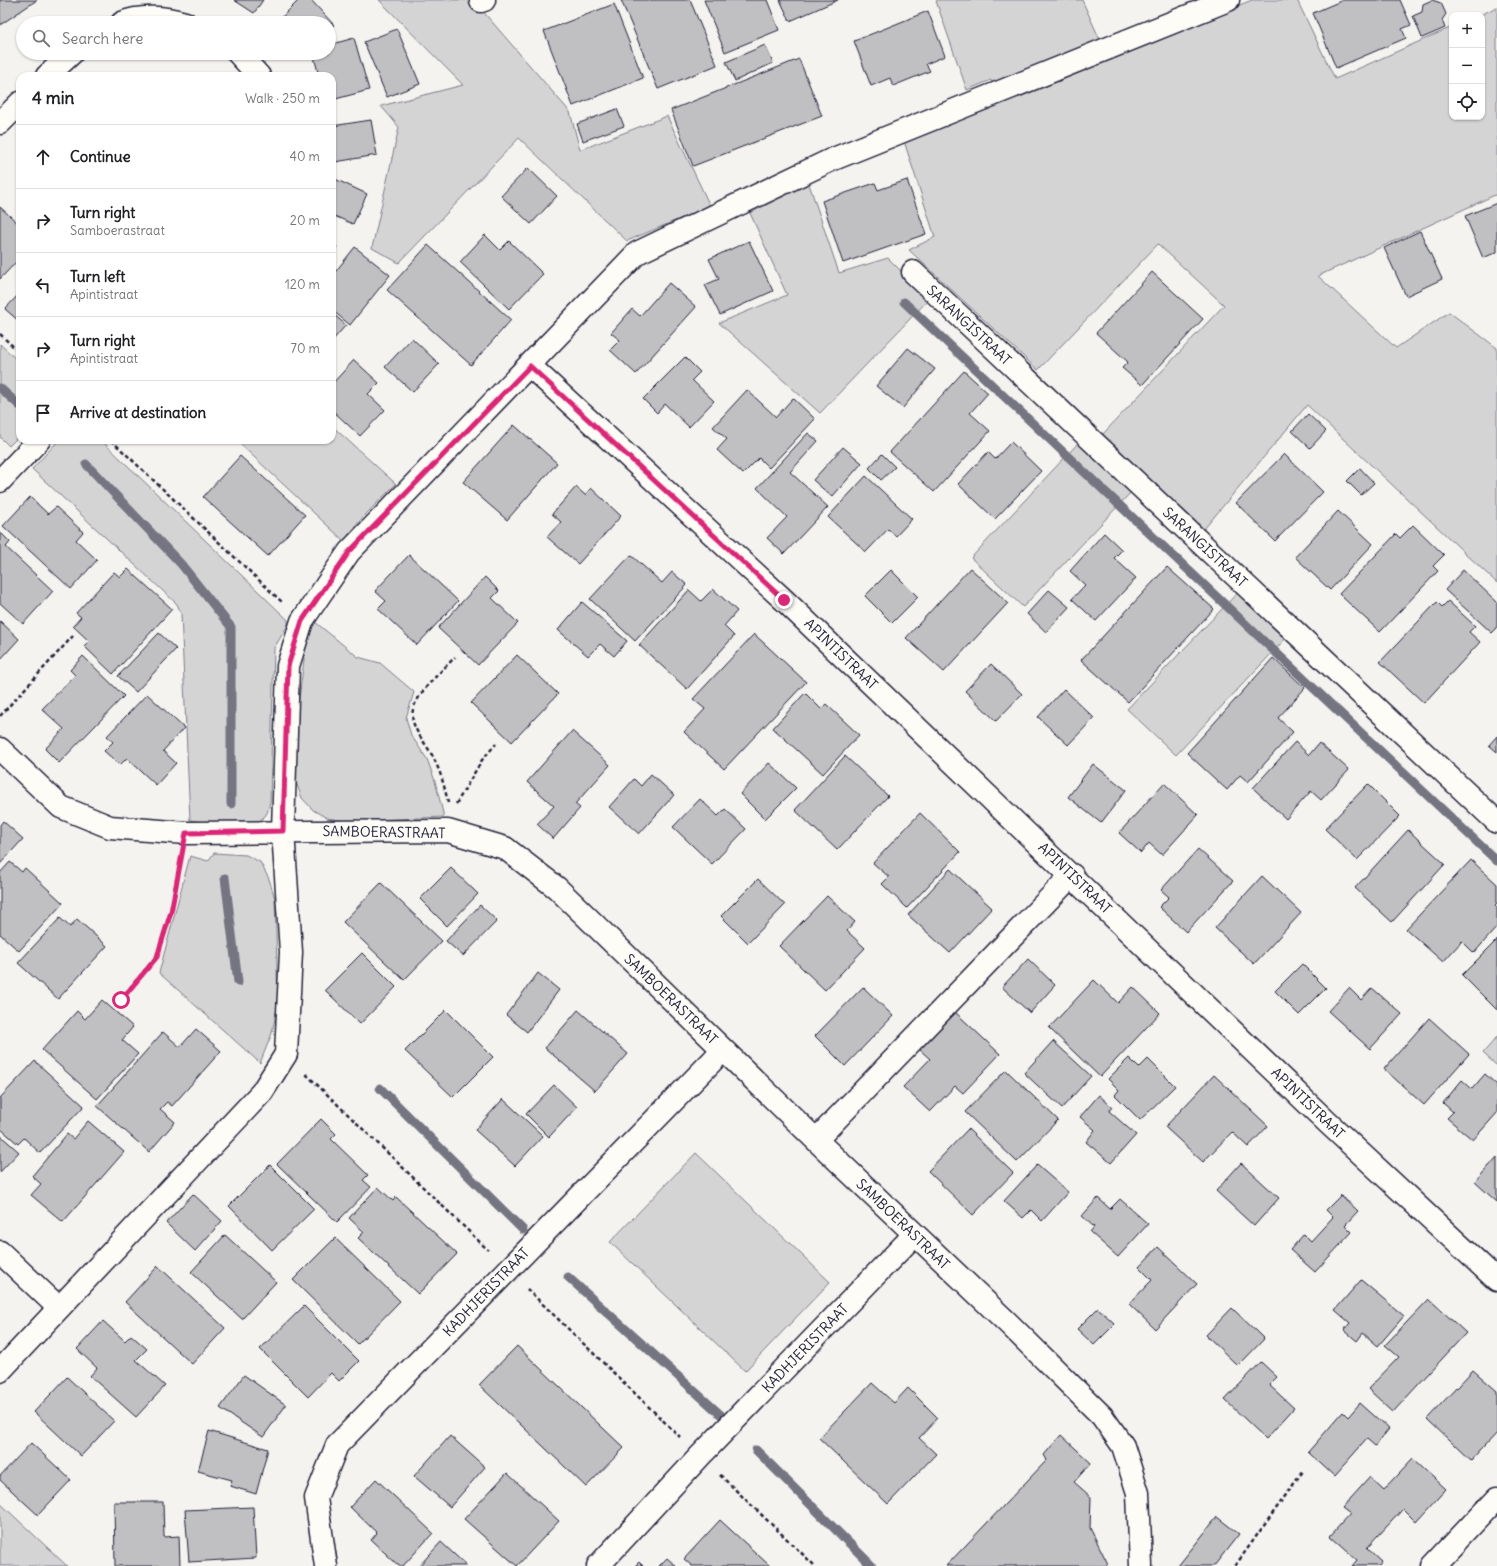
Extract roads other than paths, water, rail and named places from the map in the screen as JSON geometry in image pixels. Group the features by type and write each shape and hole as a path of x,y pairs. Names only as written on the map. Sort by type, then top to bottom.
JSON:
{"street":[{"path":"0,1371 262,1092 286,1054 291,952 283,831 288,666 302,621 349,552 530,366 637,253 831,160 1228,0"},
{"path":"51,72 64,60"},
{"path":"244,60 255,72"},
{"path":"0,123 16,107"},
{"name":"SARANGISTRAAT","path":"913,272 1497,822"},
{"name":"APINTISTRAAT","path":"530,366 784,600 1327,1122 1497,1280"},
{"path":"0,481 35,444"},
{"name":"SAMBOERASTRAAT","path":"0,749 61,807 110,827 186,833 283,831 449,822 505,848 557,888 914,1235 1009,1324 1102,1416 1123,1446 1138,1493 1141,1566"},
{"path":"816,1140 1072,876"},
{"name":"KADHJERISTRAAT","path":"326,1566 316,1498 337,1445 723,1050"},
{"name":"KADHJERISTRAAT","path":"598,1566 700,1456 914,1235"},
{"path":"0,1252 59,1308"},
{"path":"1433,1566 1497,1498"}],"waterway":[{"path":"904,302 1497,861"},
{"path":"0,388 16,402"},
{"path":"86,464 181,564 231,627 231,804"},
{"path":"225,878 238,982"},
{"path":"380,1088 523,1230"},
{"path":"568,1277 721,1415"},
{"path":"756,1450 872,1566"}]}
